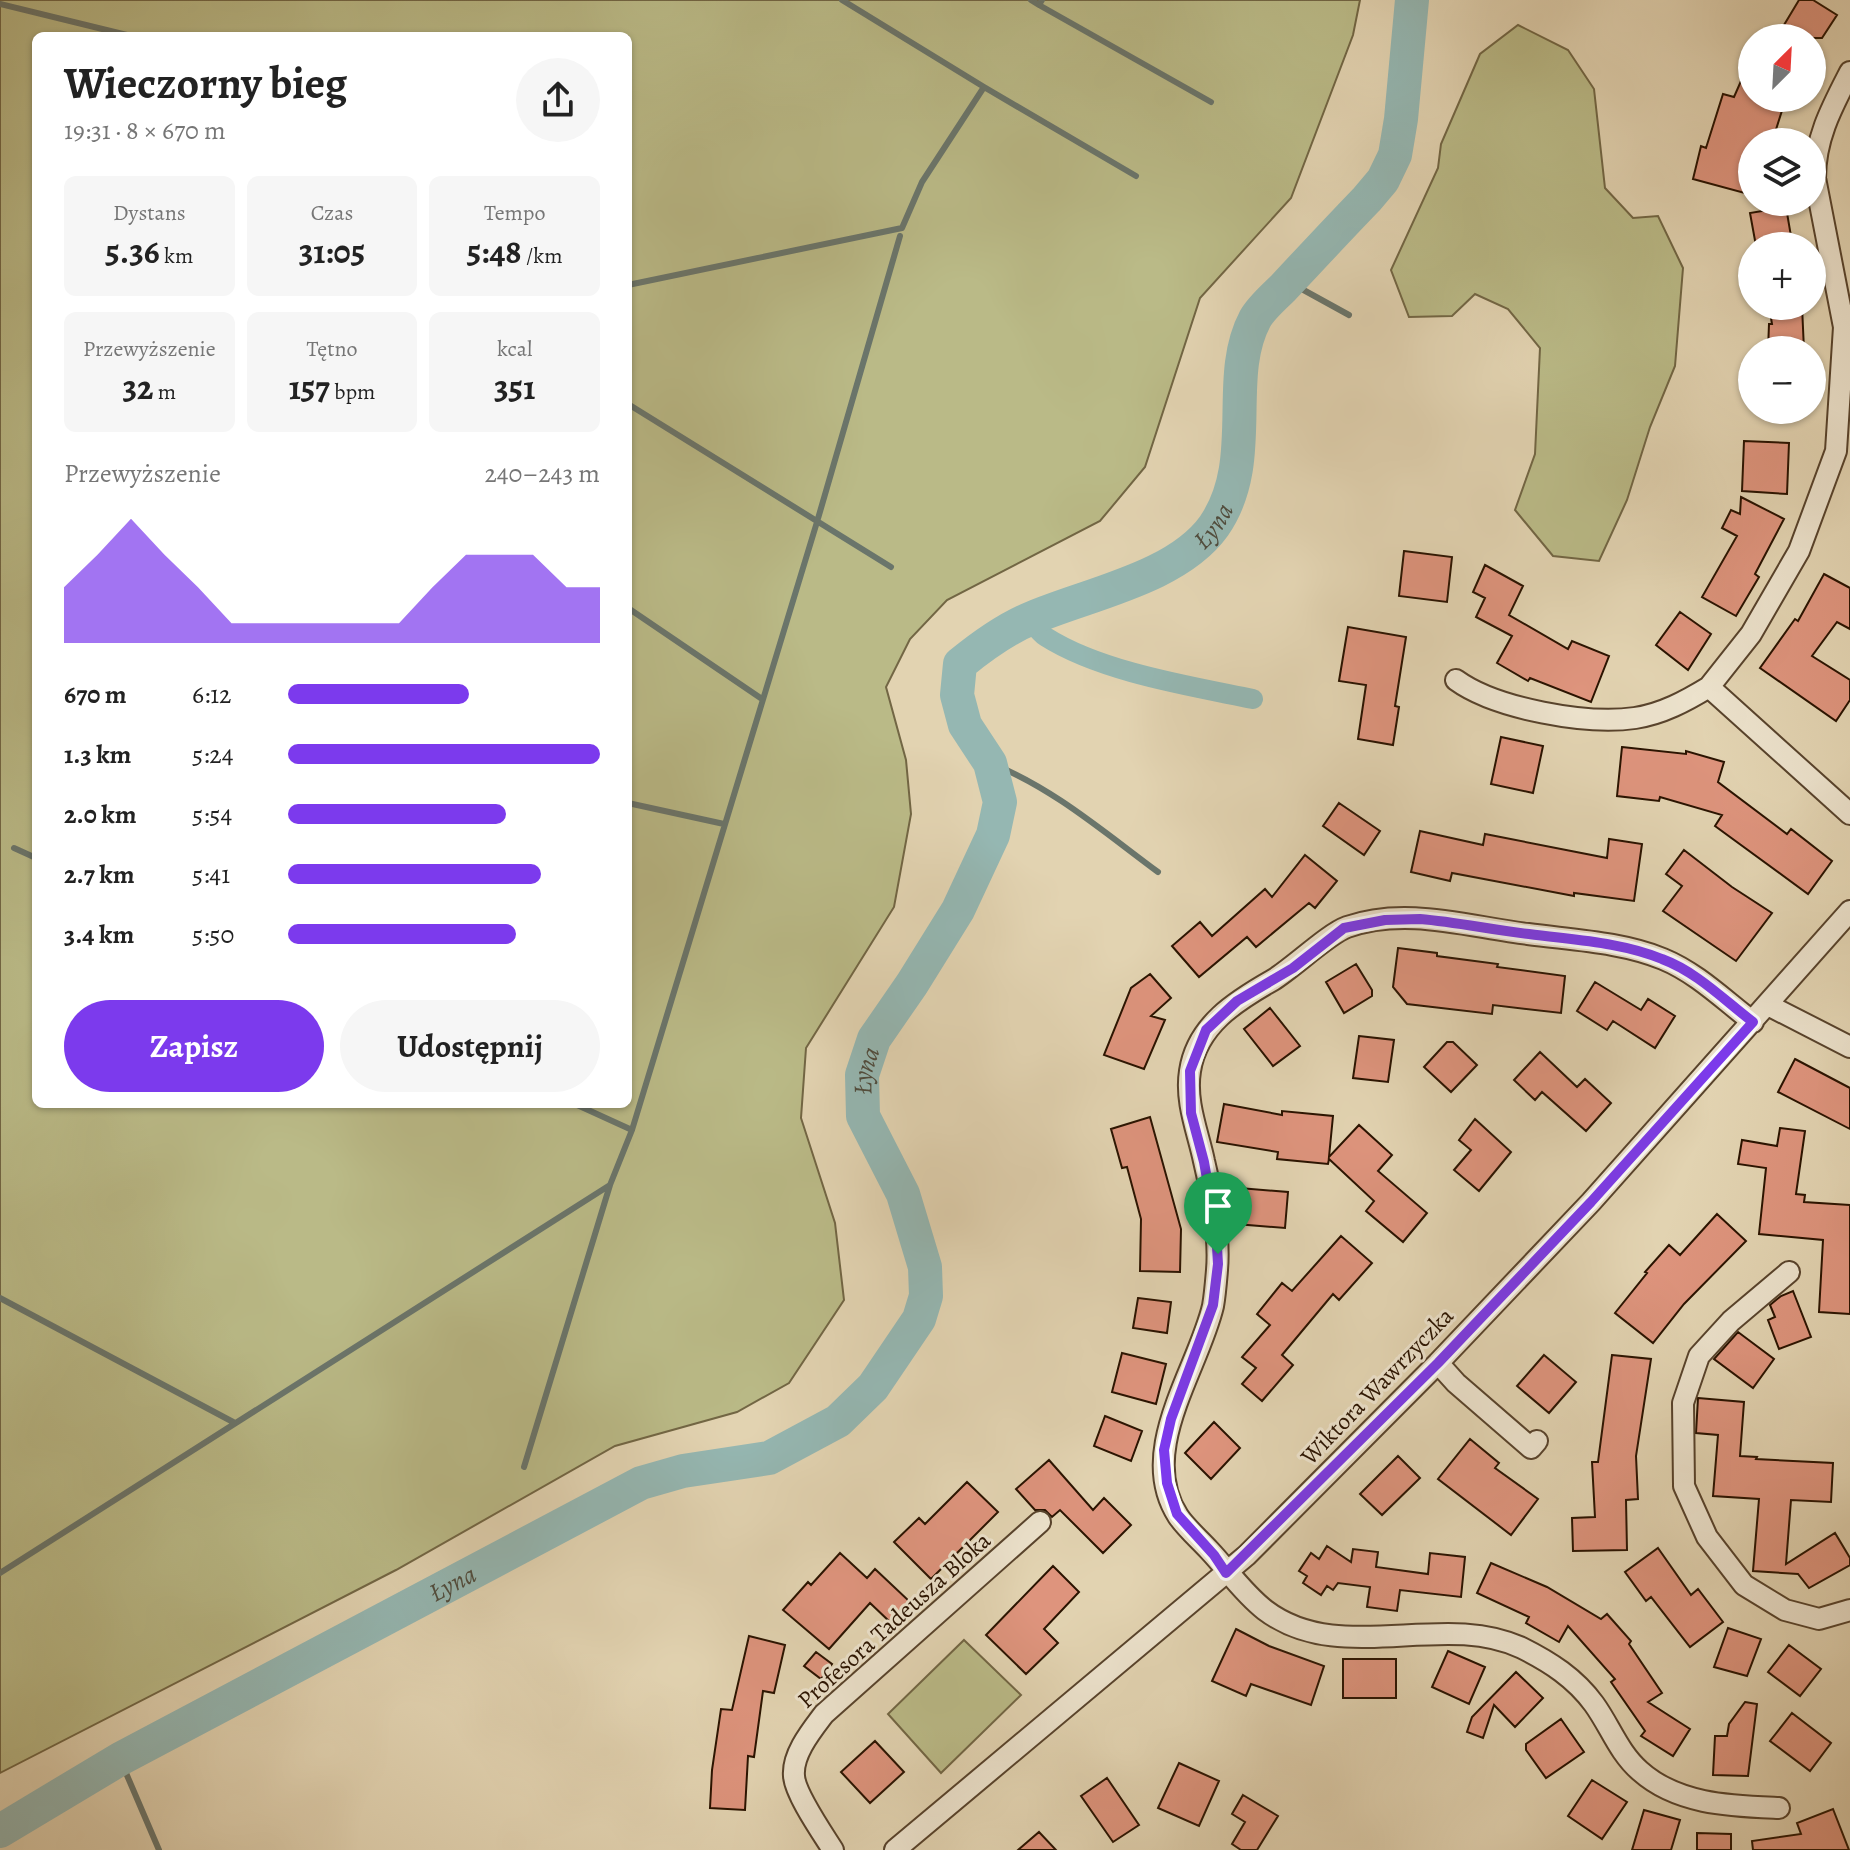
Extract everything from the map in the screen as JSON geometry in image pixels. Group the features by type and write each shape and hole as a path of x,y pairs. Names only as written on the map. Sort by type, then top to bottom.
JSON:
{"street":[{"path":"1456,680 1469,690 1504,704 1553,714 1612,720 1638,718 1664,710 1709,687 1751,634 1799,551 1836,451 1847,326 1815,178 1815,156 1822,130 1850,72"},
{"path":"1709,687 1850,814"},
{"name":"Wiktora Wawrzyczka","path":"895,1850 1226,1573 1438,1363 1591,1202 1850,911"},
{"path":"1753,1022 1702,981 1663,959 1617,946 1518,933 1471,923 1420,919 1385,920 1344,928 1293,968 1237,1001 1206,1030 1190,1071 1191,1113 1204,1162 1216,1230 1218,1264 1213,1305 1171,1419 1164,1450 1167,1483 1177,1514 1226,1573 1268,1613 1301,1629 1341,1637 1473,1634 1516,1645 1557,1666 1593,1702 1615,1740 1641,1772 1677,1793 1717,1805 1779,1808"},
{"path":"1768,1005 1850,1047"},
{"path":"1789,1272 1731,1321 1699,1356 1683,1403 1684,1486 1707,1537 1744,1585 1785,1610 1819,1619 1850,1610"},
{"path":"1438,1363 1456,1383 1531,1448 1537,1441"},
{"name":"Profesora Tadeusza Bloka","path":"833,1850 806,1805 794,1776 802,1743 824,1714 1040,1522"}],"green space":[{"path":"0,0 1360,0 1353,35 1291,198 1200,298 1145,467 1100,521 947,600 910,639 886,687 906,760 911,814 894,907 806,1048 801,1118 835,1223 844,1300 789,1383 737,1412 615,1446 396,1570 0,1773"},
{"path":"1518,25 1568,50 1594,89 1605,188 1633,218 1658,216 1683,268 1675,366 1650,427 1627,500 1599,561 1553,556 1515,510 1535,454 1540,348 1508,309 1475,294 1452,316 1409,317 1391,270 1438,168 1441,144 1480,54"},
{"path":"964,1640 1021,1695 941,1773 888,1714"}],"building":[{"path":"1799,0 1813,0 1837,15 1826,32 1826,24 1785,24"},
{"path":"1738,88 1738,112 1782,112 1776,128 1738,128 1738,191 1693,179 1701,146 1706,148 1723,94 1734,97"},
{"path":"1751,216 1788,216 1790,232 1753,232"},
{"path":"1771,320 1803,320 1803,336 1769,336 1769,324 1772,324"},
{"path":"1744,441 1789,443 1787,494 1742,491"},
{"path":"1741,497 1784,519 1755,574 1759,577 1736,616 1702,597 1737,536 1722,528 1731,510 1740,514"},
{"path":"1404,551 1452,557 1447,602 1399,596"},
{"path":"1485,565 1523,586 1509,615 1568,649 1572,641 1609,656 1591,702 1530,678 1528,681 1497,663 1512,636 1476,617 1485,598 1473,592"},
{"path":"1824,574 1850,588 1850,629 1837,622 1812,656 1850,680 1850,700 1836,721 1760,668 1795,619 1798,621"},
{"path":"1680,612 1711,634 1688,670 1656,645"},
{"path":"1348,627 1406,637 1395,706 1399,707 1393,745 1358,739 1366,685 1339,681"},
{"path":"1501,737 1543,746 1533,793 1491,784"},
{"path":"1622,747 1686,754 1686,751 1724,762 1718,782 1787,834 1791,829 1832,861 1808,894 1715,826 1722,815 1660,797 1659,801 1617,796"},
{"path":"1339,803 1380,831 1364,855 1323,826"},
{"path":"1420,831 1483,845 1485,834 1607,858 1609,839 1642,844 1634,901 1574,893 1574,896 1452,873 1450,881 1411,872"},
{"path":"1684,850 1772,913 1736,961 1663,911 1682,886 1666,874"},
{"path":"1305,855 1337,881 1315,908 1309,903 1256,947 1247,937 1199,977 1172,946 1200,922 1212,936 1265,889 1272,897"},
{"path":"1398,948 1565,976 1561,1013 1493,1005 1492,1014 1407,1004 1393,987"},
{"path":"1356,964 1372,990 1372,996 1344,1013 1326,982"},
{"path":"1150,974 1171,998 1151,1016 1165,1020 1144,1069 1104,1055 1131,988"},
{"path":"1595,982 1641,1010 1648,999 1675,1016 1655,1048 1613,1021 1607,1030 1577,1011"},
{"path":"1270,1008 1300,1046 1273,1066 1244,1029"},
{"path":"1359,1036 1394,1040 1388,1082 1353,1078"},
{"path":"1447,1042 1453,1042 1477,1065 1451,1092 1424,1067"},
{"path":"1540,1052 1577,1087 1585,1079 1611,1103 1586,1131 1542,1092 1535,1100 1514,1080"},
{"path":"1795,1059 1850,1088 1850,1129 1778,1092"},
{"path":"1224,1104 1282,1115 1282,1111 1333,1116 1329,1157 1359,1125 1392,1155 1378,1171 1427,1213 1403,1242 1366,1211 1374,1201 1329,1159 1328,1164 1277,1159 1278,1152 1217,1142"},
{"path":"1150,1117 1181,1229 1180,1272 1140,1271 1141,1219 1127,1167 1122,1168 1111,1129"},
{"path":"1475,1119 1511,1152 1479,1191 1454,1170 1471,1150 1459,1140"},
{"path":"1780,1128 1805,1131 1796,1194 1805,1195 1804,1202 1850,1205 1850,1314 1819,1312 1823,1240 1759,1234 1766,1168 1738,1164 1742,1140 1777,1146"},
{"path":"1239,1188 1288,1192 1285,1228 1236,1224"},
{"path":"1717,1214 1746,1241 1684,1304 1653,1343 1615,1313 1669,1245 1680,1255"},
{"path":"1341,1236 1372,1263 1339,1300 1333,1294 1282,1355 1293,1365 1262,1401 1242,1384 1256,1368 1242,1357 1270,1325 1257,1314 1282,1283 1292,1291"},
{"path":"1793,1291 1811,1337 1779,1349 1768,1320 1775,1317 1770,1305"},
{"path":"1138,1298 1171,1302 1167,1333 1133,1328"},
{"path":"1738,1332 1774,1359 1753,1388 1714,1359"},
{"path":"1122,1353 1166,1364 1156,1404 1112,1392"},
{"path":"1544,1355 1576,1382 1549,1413 1517,1386"},
{"path":"1612,1355 1651,1359 1636,1456 1638,1499 1626,1500 1627,1550 1573,1551 1572,1518 1595,1517 1592,1462 1598,1462"},
{"path":"1698,1398 1744,1402 1740,1456 1833,1463 1831,1502 1791,1500 1786,1564 1835,1533 1850,1558 1850,1565 1809,1588 1798,1574 1753,1571 1759,1499 1713,1496 1718,1435 1696,1433"},
{"path":"1105,1416 1142,1431 1131,1461 1094,1446"},
{"path":"1214,1422 1240,1448 1211,1479 1185,1453"},
{"path":"1470,1439 1499,1463 1495,1468 1538,1499 1511,1535 1438,1479"},
{"path":"1398,1456 1420,1478 1382,1515 1360,1494"},
{"path":"1049,1460 1093,1510 1104,1498 1131,1525 1103,1553 1060,1510 1052,1517 1045,1510 1035,1510 1016,1489"},
{"path":"967,1482 998,1512 931,1579 894,1542 919,1518 925,1524"},
{"path":"1327,1546 1351,1562 1353,1549 1378,1552 1376,1567 1428,1574 1430,1553 1465,1557 1461,1597 1400,1590 1397,1611 1367,1607 1370,1587 1338,1583 1333,1590 1327,1586 1321,1595 1303,1583 1307,1576 1299,1571 1311,1553 1319,1559"},
{"path":"1658,1548 1691,1595 1698,1589 1723,1622 1690,1647 1651,1597 1646,1601 1625,1572"},
{"path":"840,1553 867,1578 875,1569 909,1601 890,1622 870,1603 829,1649 783,1610"},
{"path":"1491,1563 1547,1587 1601,1619 1607,1614 1631,1641 1629,1644 1662,1693 1648,1702 1690,1729 1673,1756 1641,1736 1645,1731 1611,1682 1615,1679 1568,1626 1559,1642 1526,1623 1529,1617 1477,1593"},
{"path":"1053,1566 1079,1592 1044,1629 1058,1643 1026,1674 986,1635"},
{"path":"1728,1628 1761,1639 1747,1676 1714,1667"},
{"path":"1236,1629 1269,1646 1324,1666 1311,1705 1251,1684 1246,1696 1212,1681"},
{"path":"749,1636 785,1645 774,1693 763,1691 754,1757 748,1756 745,1810 710,1808 721,1709 732,1710"},
{"path":"1789,1645 1821,1669 1800,1696 1768,1672"},
{"path":"1448,1651 1485,1667 1469,1704 1432,1687"},
{"path":"816,1652 832,1664 821,1679 804,1666"},
{"path":"1343,1659 1396,1659 1396,1698 1343,1698"},
{"path":"1516,1672 1543,1698 1515,1727 1494,1705 1483,1738 1467,1732 1472,1717"},
{"path":"1745,1702 1757,1704 1748,1776 1713,1775 1715,1736 1727,1736 1729,1724"},
{"path":"1792,1713 1831,1743 1810,1771 1770,1741"},
{"path":"1561,1719 1584,1752 1546,1778 1526,1750 1526,1744"},
{"path":"875,1741 904,1772 870,1803 841,1772"},
{"path":"1179,1763 1219,1781 1199,1826 1158,1808"},
{"path":"1107,1778 1139,1825 1113,1842 1081,1796"},
{"path":"1592,1780 1627,1802 1602,1839 1568,1816"},
{"path":"1243,1795 1278,1816 1257,1850 1241,1850 1232,1844 1245,1822 1232,1814"},
{"path":"1833,1809 1849,1850 1753,1850 1752,1841 1801,1834 1797,1823"},
{"path":"1644,1810 1680,1820 1671,1850 1632,1850"},
{"path":"1039,1832 1056,1850 1018,1850"},
{"path":"1697,1833 1731,1834 1731,1850 1697,1850"}],"waterway":[{"path":"842,0 1136,176"},
{"path":"1031,0 1039,5 1042,0"},
{"name":"Łyna","path":"0,1831 120,1759 641,1483 683,1471 769,1458 838,1421 873,1387 919,1319 926,1296 925,1267 903,1194 863,1116 862,1075 874,1039 958,910 993,835 1000,802 990,763 965,725 957,695 960,664 994,638 1022,622 1155,572 1198,544 1214,526 1227,501 1235,475 1241,368 1255,319 1367,199 1383,180 1395,155 1412,0"},
{"path":"0,4 115,32"},
{"path":"1039,5 1211,102"},
{"path":"632,284 902,228 922,182 984,87"},
{"path":"0,1573 610,1185 632,1130 817,522 900,236"},
{"path":"1289,282 1349,315"},
{"path":"632,406 891,567"},
{"path":"632,611 762,699"},
{"path":"1029,619 1046,637 1093,660 1174,683 1253,699"},
{"path":"990,763 1056,798 1158,872"},
{"path":"632,804 724,824"},
{"path":"14,848 32,856"},
{"path":"584,1108 632,1130"},
{"path":"524,1467 610,1185"},
{"path":"0,1298 235,1423"},
{"path":"120,1759 159,1850"}],"route":[{"path":"1420,919 1471,923 1518,933 1617,946 1663,959 1702,981 1753,1022 1591,1202 1438,1363 1226,1573 1177,1514 1167,1483 1164,1450 1171,1419 1213,1305 1218,1254 1204,1162 1191,1113 1190,1071 1206,1030 1237,1001 1293,968 1344,928 1385,920 1420,919"}]}
